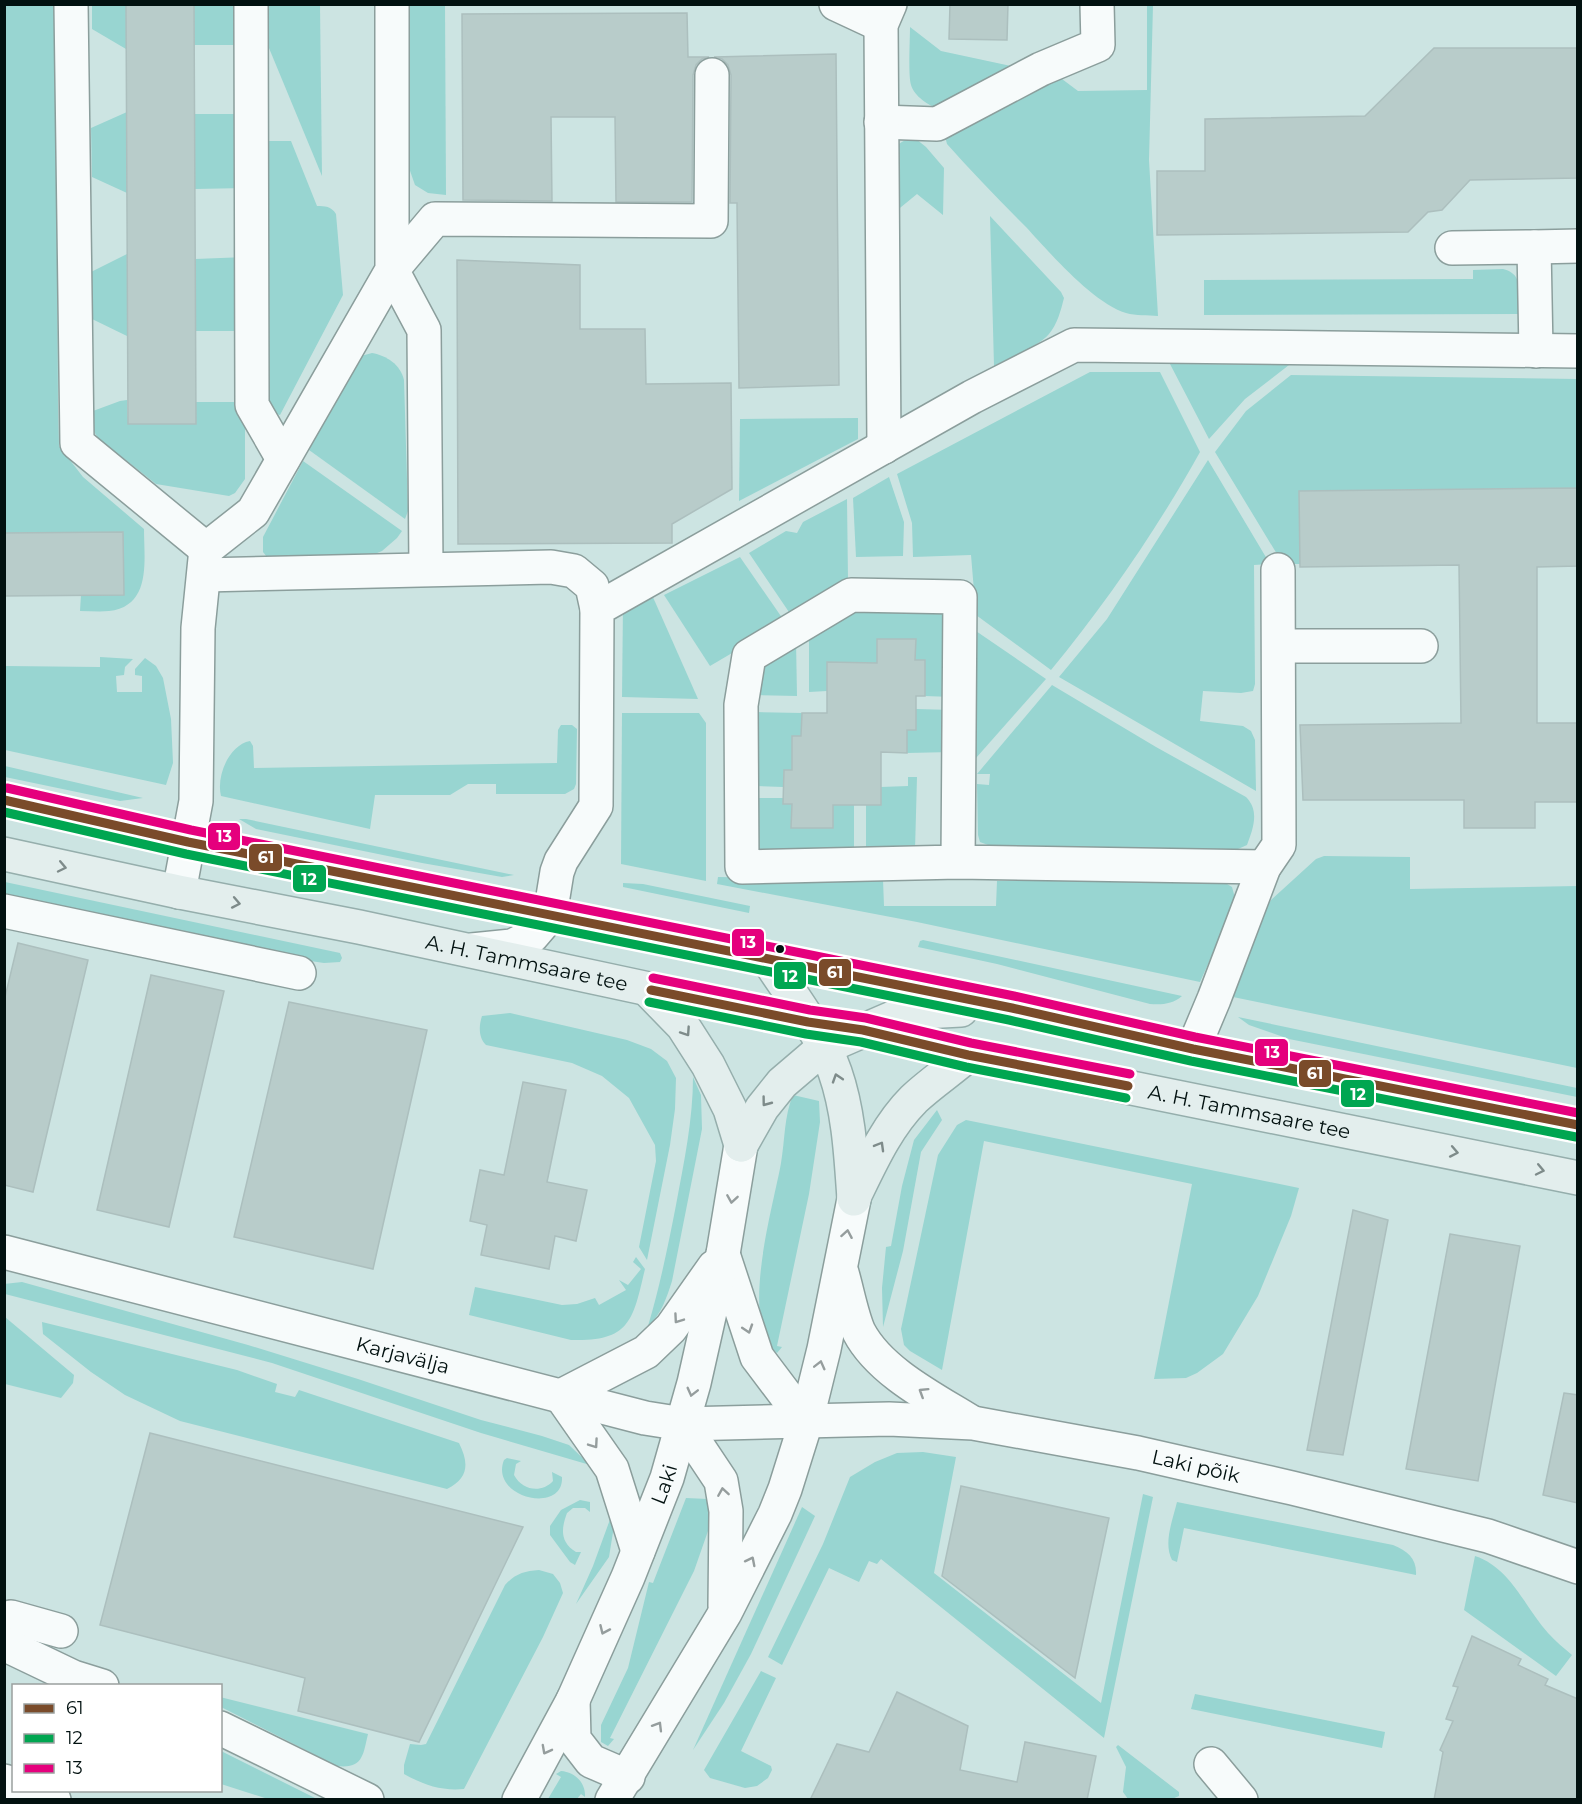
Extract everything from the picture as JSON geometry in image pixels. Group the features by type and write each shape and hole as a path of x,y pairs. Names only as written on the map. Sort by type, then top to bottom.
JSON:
{"main road":[{"path":"4,800 188,842 1012,1008 1193,1049 1578,1125"},
{"name":"A. H. Tammsaare tee","path":"4,854 179,892 472,950 647,989 816,1035"},
{"path":"767,958 816,1035 834,1070 841,1090 850,1147 854,1198"},
{"path":"647,989 683,1026 708,1065 730,1109 741,1145"},
{"path":"741,1145 762,1108 816,1035 863,1030 904,1013 1012,1008"},
{"name":"A. H. Tammsaare tee","path":"863,1030 968,1055 1578,1178"},
{"path":"854,1198 876,1151 896,1120 915,1098 968,1055"}],"street":[{"path":"71,4 77,443 205,562 426,568 551,567 574,571 592,586 597,609 596,806 561,861 550,915 532,936 512,946 472,950"},
{"path":"251,4 252,405 283,459"},
{"path":"392,4 392,270 424,330 426,568"},
{"path":"836,4 886,14 881,122 884,447"},
{"path":"881,122 937,123 1041,69 1098,45 1097,4"},
{"path":"179,892 196,801 198,628 205,562 253,512 392,270 435,219 711,221 712,75"},
{"path":"1452,248 1578,246"},
{"path":"1534,247 1536,351"},
{"path":"597,609 972,397 1074,345 1578,351"},
{"path":"1193,1049 1264,867 1279,845 1278,570"},
{"path":"958,862 960,597 851,595 749,656 741,705 742,867 958,862 1264,867"},
{"path":"1279,646 1421,646"},
{"path":"4,911 299,973"},
{"name":"Laki","path":"519,1800 573,1700 667,1478 683,1424 723,1254 741,1145"},
{"path":"573,1700 574,1739 591,1761 620,1788 725,1614 775,1514 785,1489 806,1422 854,1198"},
{"name":"Karjavälja","path":"4,1252 645,1418 683,1424 806,1422"},
{"path":"638,1551 612,1469 561,1396 646,1352 671,1328 723,1254"},
{"path":"723,1254 757,1357 806,1422"},
{"path":"840,1269 859,1332 881,1360 898,1376 973,1423"},
{"name":"Laki põik","path":"806,1422 889,1419 973,1423 1138,1453 1488,1536 1578,1567"},
{"path":"683,1424 721,1481 726,1511 725,1614"},
{"path":"6,1626 61,1631"},
{"path":"6,1626 73,1677 96,1684"},
{"path":"222,1729 367,1800"},
{"path":"1212,1764 1241,1800"},
{"path":"33,1792 54,1800"}],"shaded area":[{"path":"4,5 56,5 59,446 83,477 144,529 143,580 139,591 133,600 123,607 109,611 80,611 81,595 123,595 123,532 5,533"},
{"path":"92,5 126,5 126,49 92,29"},
{"path":"194,5 246,5 246,45 194,45"},
{"path":"264,5 320,5 322,176 264,36"},
{"path":"407,5 445,5 446,195 428,193 415,185 409,168"},
{"path":"1147,5 1153,5 1149,160 1158,316 1126,313 1100,299 1086,288 1059,263 966,165 947,144 945,136 1054,73 1078,91 1147,90"},
{"path":"910,27 941,51 1025,69 939,109 935,108 919,97 911,85"},
{"path":"127,112 127,193 92,177 91,128"},
{"path":"195,114 246,114 246,188 195,189"},
{"path":"916,139 944,168 943,215 917,194 895,212 896,149 901,142"},
{"path":"263,141 291,141 317,206 330,208 336,214 343,295 280,415 265,411"},
{"path":"990,216 1064,298 1056,322 1044,339 994,366"},
{"path":"127,254 127,336 92,319 91,272"},
{"path":"246,257 245,331 195,331 195,259"},
{"path":"1503,269 1515,276 1518,281 1519,314 1204,315 1204,280 1473,279 1473,270"},
{"path":"372,353 392,362 399,369 404,380 408,511 405,519 309,450 356,360"},
{"path":"1170,364 1289,365 1245,399 1209,439"},
{"path":"1090,372 1160,372 1200,452 1130,564 1092,618 1051,670 976,615 971,555 913,557 912,523 897,474"},
{"path":"1291,375 1577,379 1577,488 1300,491 1300,564 1283,564 1215,452 1246,411"},
{"path":"127,400 128,424 195,424 195,402 245,402 245,479 235,493 229,496 156,484 98,438 93,430 93,411"},
{"path":"858,418 858,439 739,501 740,419"},
{"path":"1208,460 1270,564 1254,565 1255,684 1253,691 1241,693 1203,691 1200,721 1243,726 1251,731 1255,740 1256,791 1059,677 1107,619"},
{"path":"303,461 402,531 397,538 382,551 360,560 267,557 263,552 263,537"},
{"path":"889,477 904,522 903,556 856,557 853,498"},
{"path":"847,499 848,580 793,618 749,553 786,531 797,533 803,522"},
{"path":"740,557 785,622 710,666 664,595"},
{"path":"652,595 698,699 622,697 623,604"},
{"path":"928,609 944,612 952,697 925,696 925,660 915,660 916,640 877,639 877,663 827,662 827,691 809,692 809,633 849,612"},
{"path":"973,629 1046,679 976,758"},
{"path":"796,640 797,696 753,695 757,670"},
{"path":"100,657 133,659 125,667 124,675 116,676 117,692 142,692 142,676 135,675 135,669 145,658 156,666 163,678 171,719 173,763 166,785 5,750 5,666 100,667"},
{"path":"1052,685 1246,797 1254,814 1247,845 1228,850 996,848 980,842 977,784 989,785 990,774 977,774"},
{"path":"916,709 953,710 952,752 907,753 907,730 916,729"},
{"path":"756,712 802,713 801,736 792,736 792,770 784,770 783,787 755,786"},
{"path":"622,713 699,713 706,723 706,881 621,864"},
{"path":"561,725 572,725 577,729 576,784 574,789 565,794 496,794 496,784 468,784 450,795 375,795 370,829 221,796 220,780 226,762 236,748 250,741 253,746 254,768 557,763 558,730"},
{"path":"5,766 143,798 120,801 5,777"},
{"path":"908,777 917,777 915,850 866,856 866,805 881,787 908,786"},
{"path":"758,798 783,798 792,804 791,827 833,828 833,805 854,805 854,858 766,854 758,847"},
{"path":"239,819 514,875 502,877 422,863 256,829"},
{"path":"1324,856 1410,857 1410,889 1577,886 1577,1068 1233,997 1262,915 1271,900 1316,859"},
{"path":"718,877 883,880 884,906 996,906 997,881 1222,881 1232,887 1235,898 1200,982 917,922 717,884"},
{"path":"5,882 340,953 342,958 340,962 324,963 270,955 5,899"},
{"path":"623,883 643,884 750,906 749,913 623,887"},
{"path":"920,941 1182,996 1167,1003 1150,1004 997,964 918,947"},
{"path":"510,1013 627,1040 651,1049 667,1061 676,1078 675,1109 647,1260 639,1247 656,1161 655,1145 629,1098 602,1076 572,1063 486,1045 480,1031 482,1016"},
{"path":"1238,1017 1577,1088 1577,1097 1289,1039 1249,1025"},
{"path":"693,1077 701,1095 702,1129 672,1281 660,1311 648,1326 664,1266 682,1173 690,1125"},
{"path":"793,1095 819,1101 820,1122 809,1194 777,1346 782,1347 777,1353 766,1338 760,1316 759,1291 766,1233 781,1163 788,1111"},
{"path":"937,1110 942,1120 921,1152 903,1251 883,1327 882,1288 886,1247 891,1246 902,1186 914,1140"},
{"path":"966,1120 1299,1188 1291,1216 1258,1296 1223,1354 1186,1378 1154,1379 1192,1184 984,1141 942,1370 910,1351 904,1345 901,1329 938,1155 957,1125"},
{"path":"636,1257 645,1269 637,1301 626,1324 618,1332 606,1337 571,1340 469,1315 475,1287 562,1305 577,1304 595,1298 599,1305 626,1290 619,1280 628,1285 641,1269 633,1262"},
{"path":"22,1282 248,1345 481,1420 542,1436 569,1445 590,1465 481,1433 272,1363 5,1294 4,1284"},
{"path":"5,1317 74,1375 73,1383 61,1398 5,1384"},
{"path":"42,1322 237,1370 277,1384 275,1392 295,1397 299,1390 459,1443 465,1463 463,1475 447,1489 180,1421 125,1395 91,1372 43,1334"},
{"path":"923,1452 956,1457 934,1573 1101,1703 1143,1494 1153,1497 1104,1738 881,1559 877,1564 869,1561 859,1582 829,1568 782,1665 768,1657 823,1544 850,1477 875,1462 897,1453"},
{"path":"507,1458 521,1461 516,1464 514,1475 527,1487 537,1489 548,1485 553,1481 552,1472 562,1477 559,1489 552,1496 541,1498 528,1497 516,1492 507,1484 502,1473 504,1460"},
{"path":"686,1498 708,1499 708,1531 694,1571 610,1738 614,1739 608,1746 601,1742 601,1725 628,1668 649,1582 653,1583"},
{"path":"580,1500 590,1502 590,1512 585,1508 573,1508 567,1513 563,1530 567,1544 576,1552 581,1552 575,1565 570,1562 550,1535 550,1526 561,1510"},
{"path":"1177,1502 1393,1545 1410,1556 1415,1564 1416,1575 1184,1528 1177,1562 1172,1560 1168,1546"},
{"path":"802,1507 815,1516 751,1654 724,1703 693,1750"},
{"path":"612,1514 614,1526 609,1557 576,1604 593,1566"},
{"path":"1475,1556 1498,1569 1508,1579 1548,1633 1572,1655 1556,1676 1464,1610"},
{"path":"539,1570 553,1574 560,1583 563,1593 543,1637 464,1789 433,1786 404,1774 410,1744 426,1744 505,1585 520,1574"},
{"path":"761,1671 776,1678 741,1751 771,1766 772,1770 768,1778 757,1786 745,1788 710,1778 704,1770"},
{"path":"1195,1694 1385,1732 1382,1748 1191,1709"},
{"path":"222,1698 368,1734 363,1754 357,1763 337,1766 222,1708"},
{"path":"1118,1745 1179,1792 1179,1796 1172,1799 1128,1799 1123,1792 1126,1767 1116,1747"},
{"path":"222,1752 317,1799 268,1799 222,1784"},
{"path":"561,1771 579,1779 584,1787 585,1797 581,1794 577,1799 548,1799 561,1777 556,1774"}],"building":[{"path":"126,4 194,4 196,424 128,424"},
{"path":"950,4 1008,4 1007,40 949,39"},
{"path":"687,13 688,57 709,57 702,59 696,65 693,75 692,202 616,202 615,117 551,117 552,201 463,200 462,14"},
{"path":"1434,48 1578,48 1578,178 1470,180 1442,210 1428,212 1408,232 1157,235 1157,171 1205,171 1205,119 1365,116"},
{"path":"836,54 839,385 739,388 737,203 730,203 731,75 728,65 722,59 714,57"},
{"path":"457,260 580,265 580,329 645,329 646,384 731,383 732,489 672,524 672,543 458,544"},
{"path":"1578,488 1578,566 1537,567 1537,723 1578,723 1578,802 1535,802 1535,828 1464,828 1464,800 1303,800 1300,725 1461,723 1459,565 1300,567 1299,491"},
{"path":"123,532 124,595 4,596 4,533"},
{"path":"877,639 916,639 915,660 925,660 925,696 916,696 916,730 907,730 907,753 881,752 881,805 833,805 833,828 791,828 792,804 783,804 784,770 792,770 792,736 801,736 802,713 827,713 827,662 877,663"},
{"path":"18,943 88,960 33,1192 4,1185 4,1001"},
{"path":"151,975 224,991 169,1227 97,1210"},
{"path":"289,1002 427,1030 373,1269 234,1237"},
{"path":"523,1082 566,1090 547,1182 587,1190 576,1241 555,1236 549,1269 481,1255 487,1225 470,1221 480,1170 504,1175"},
{"path":"1353,1210 1388,1220 1343,1455 1307,1450"},
{"path":"1450,1234 1520,1246 1478,1481 1406,1469"},
{"path":"1564,1393 1578,1395 1578,1503 1543,1495"},
{"path":"150,1433 523,1527 419,1742 298,1711 305,1678 100,1625"},
{"path":"961,1486 1109,1518 1075,1678 942,1576"},
{"path":"1472,1636 1521,1659 1518,1665 1548,1679 1545,1685 1578,1699 1578,1800 1434,1800 1443,1752 1440,1750 1453,1721 1446,1719 1458,1687 1453,1686"},
{"path":"897,1692 968,1726 960,1770 1017,1782 1025,1742 1096,1756 1087,1800 810,1800 837,1744 869,1752"}],"transit line":[{"name":"13","path":"7,788 191,830 1014,996 1195,1037 1578,1113"},
{"name":"61","path":"4,800 188,842 1012,1008 1193,1049 1578,1125"},
{"name":"12","path":"4,812 186,854 1009,1020 1191,1061 1576,1137"},
{"name":"13","path":"653,978 810,1010 866,1018 971,1043 1130,1074"},
{"name":"61","path":"651,990 808,1022 863,1030 968,1055 1128,1086"},
{"name":"12","path":"649,1002 806,1034 861,1042 966,1067 1126,1098"}]}
